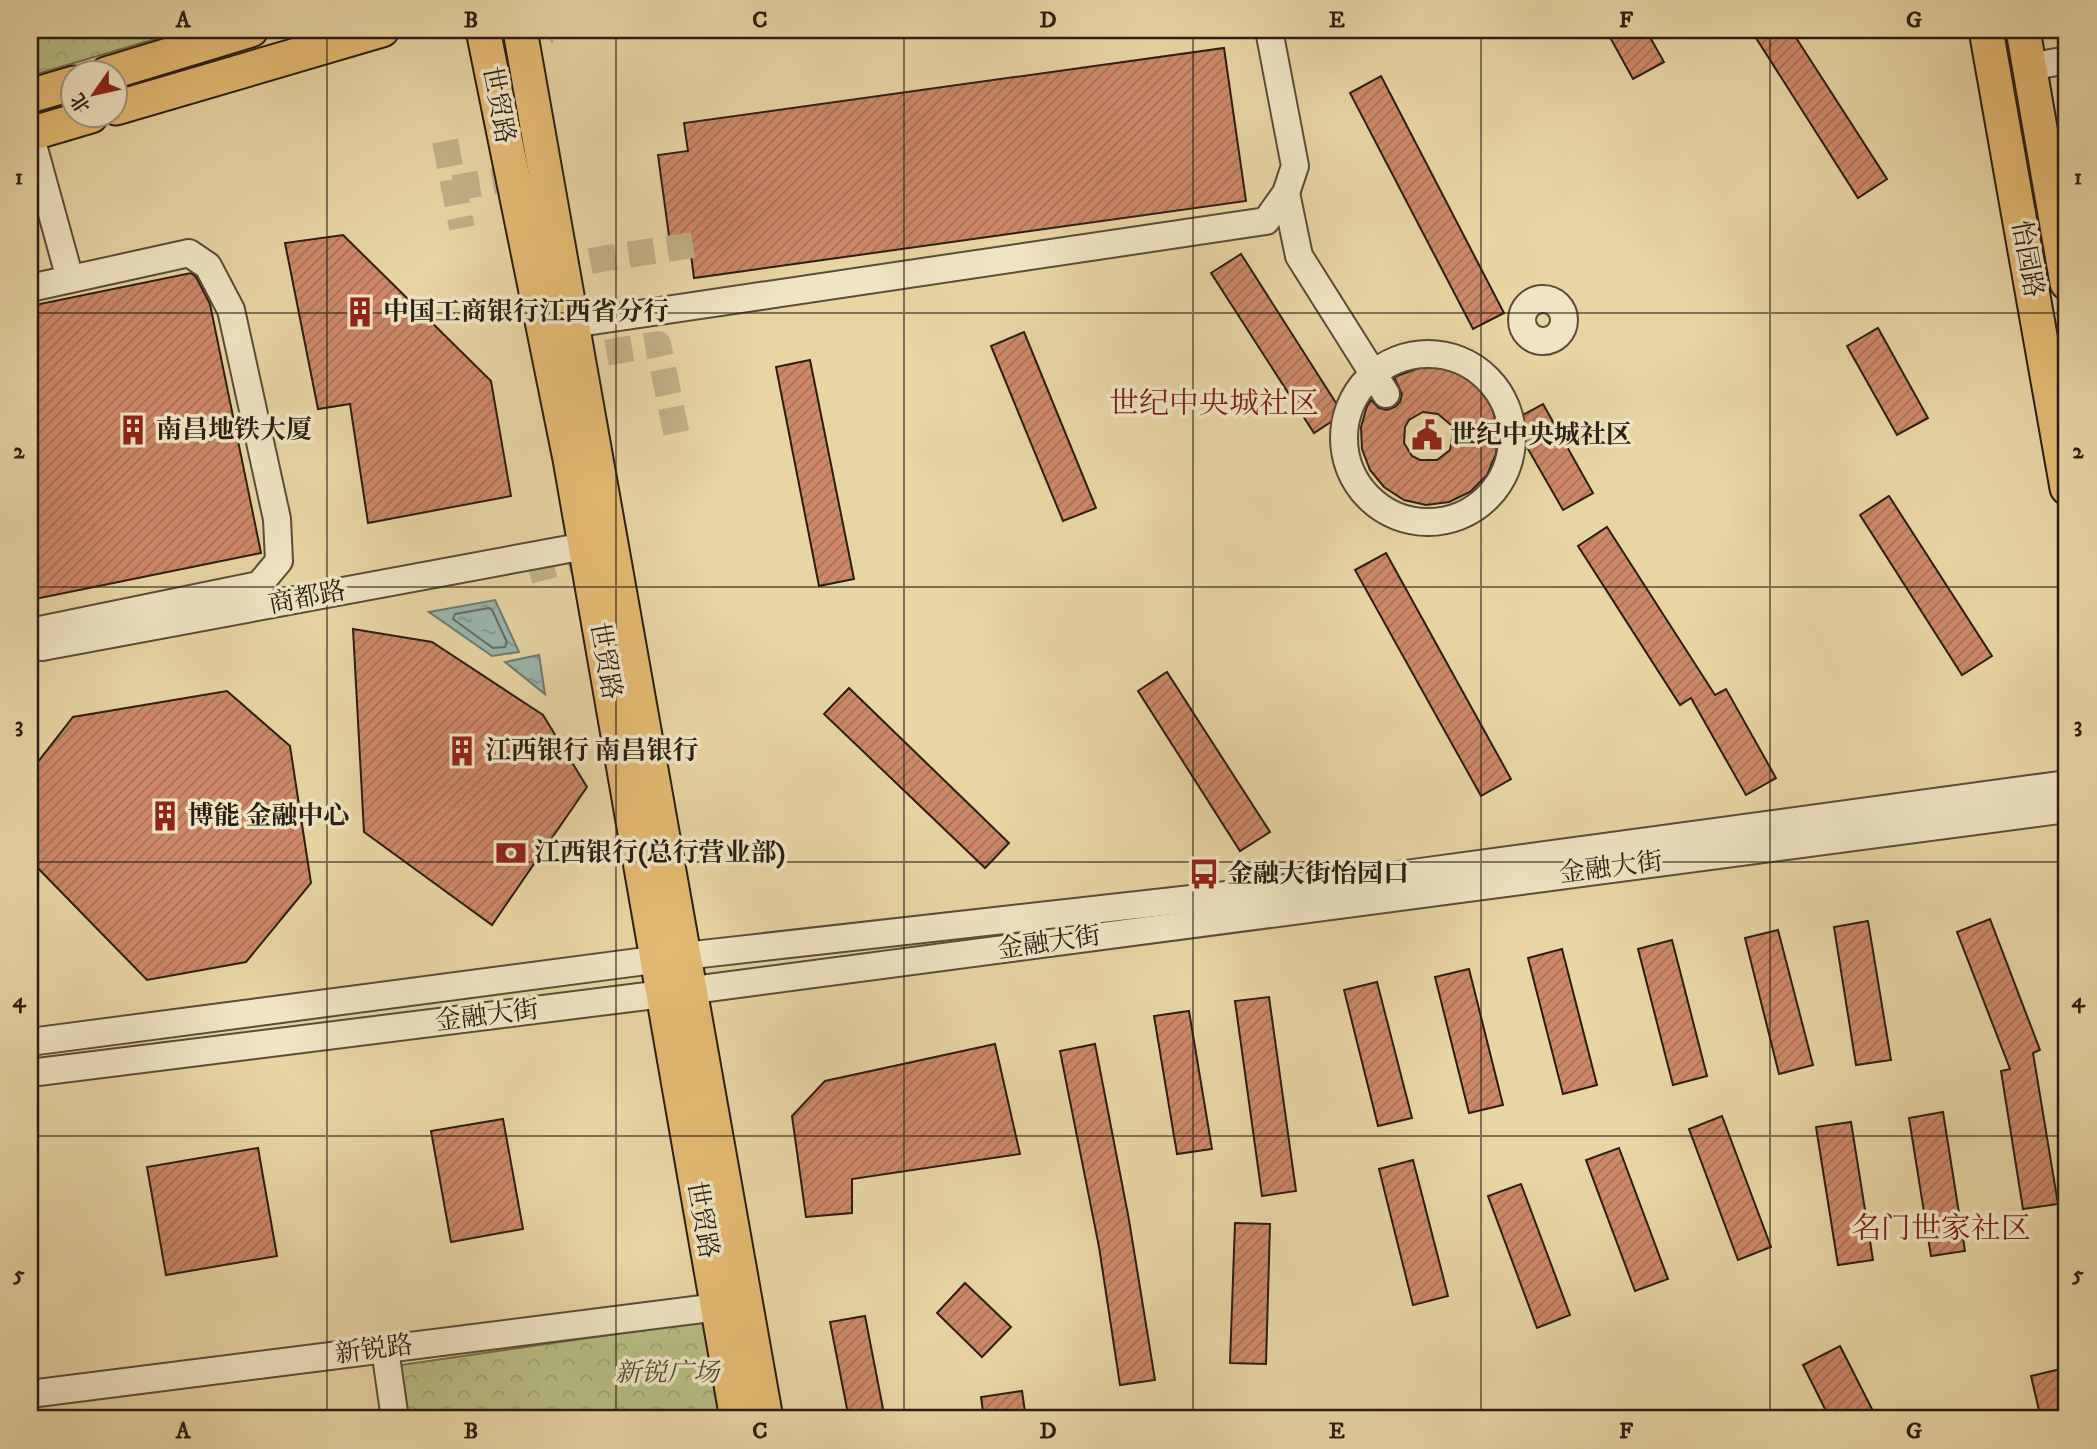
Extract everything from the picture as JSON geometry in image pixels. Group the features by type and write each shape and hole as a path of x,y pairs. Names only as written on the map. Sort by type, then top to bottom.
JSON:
{"main road":[{"path":"130,67 251,30"},
{"path":"130,104 382,30"},
{"name":"世贸路","path":"483,30 570,460 585,547 766,1419"},
{"name":"世贸路","path":"520,30 572,324 670,958"},
{"name":"怡园路","path":"1986,30 2067,488"},
{"name":"怡园路","path":"2031,31 2029,67 2067,283"},
{"path":"30,96 60,87"},
{"path":"30,134 60,125"},
{"name":"世贸路","path":"677,992 718,1307 737,1419"}],"street":[{"path":"572,324 1266,221 1286,193 1295,166 1269,30"},
{"path":"2029,67 2067,60"},
{"path":"30,134 70,279"},
{"path":"1286,193 1299,256 1380,383"},
{"path":"30,288 189,253 208,266 231,310 276,519 279,561 259,585 30,632"},
{"path":"1426,352 1455,356 1480,370 1499,392 1511,418 1513,447 1505,475 1488,498 1464,515 1437,522 1410,521 1385,511 1364,494 1350,471 1343,444 1345,418 1355,393 1380,383 1398,358 1426,352"},
{"name":"商都路","path":"30,649 585,547"},
{"name":"金融大街","path":"30,1042 670,958 1376,877 2067,784"},
{"name":"金融大街","path":"30,1073 677,992 2067,809"},
{"name":"新锐路","path":"30,1394 718,1307"},
{"path":"385,1349 395,1419"}],"green space":[{"path":"52,30 186,30 84,60 60,60 60,67 30,76 30,36"},
{"name":"新锐广场","path":"707,1321 721,1419 402,1419 394,1366"}],"water":[{"path":"495,600 519,652 492,656 429,612"},
{"path":"539,655 545,694 505,662"}],"building":[{"path":"1606,30 1646,30 1664,62 1633,79"},
{"path":"1769,30 1791,30 1887,179 1858,198 1756,38"},
{"path":"1224,48 1246,201 694,278 691,255 672,258 658,155 688,151 684,123"},
{"path":"1381,76 1504,313 1473,329 1350,93"},
{"path":"343,235 491,381 511,496 368,523 350,404 318,409 285,243"},
{"path":"1241,254 1343,414 1314,433 1211,273"},
{"name":"南昌地铁大厦","path":"191,273 196,277 210,304 261,553 30,600 30,306"},
{"path":"1878,328 1928,418 1897,435 1847,346"},
{"path":"1024,332 1096,508 1063,521 991,346"},
{"path":"810,360 854,579 819,586 776,367"},
{"path":"1419,368 1441,368 1462,375 1480,389 1492,408 1498,430 1496,454 1487,475 1470,492 1449,502 1426,505 1404,500 1384,487 1370,470 1362,449 1361,427 1371,400 1379,408 1387,410 1400,402 1402,394 1394,377","holes":["1423,412 1438,414 1451,425 1453,433 1450,450 1437,460 1420,460 1412,456 1404,443 1405,427 1409,420"]},
{"path":"1543,404 1593,493 1563,510 1512,421"},
{"path":"1889,496 1992,656 1962,675 1860,515"},
{"path":"1607,527 1715,695 1726,689 1776,778 1746,795 1691,698 1680,705 1578,546"},
{"path":"1386,553 1511,779 1481,796 1355,570"},
{"name":"江西银行 南昌银行","path":"353,629 432,642 543,715 587,787 492,925 364,832"},
{"path":"1167,672 1270,832 1240,851 1138,691"},
{"path":"849,688 1009,843 985,868 824,714"},
{"name":"博能 金融中心","path":"227,691 290,746 311,883 246,962 147,980 30,860 30,772 73,717"},
{"path":"1990,919 2040,1050 2033,1053 2058,1204 2023,1209 2001,1071 2010,1069 1957,932"},
{"path":"1868,921 1891,1060 1856,1065 1834,927"},
{"path":"1778,930 1813,1065 1779,1074 1745,938"},
{"path":"1672,940 1707,1076 1673,1085 1638,949"},
{"path":"1562,949 1597,1085 1563,1094 1528,958"},
{"path":"1469,969 1503,1105 1469,1113 1435,977"},
{"path":"1377,982 1412,1118 1378,1126 1344,990"},
{"path":"1269,997 1296,1191 1262,1196 1235,1001"},
{"path":"1189,1011 1212,1149 1177,1154 1154,1016"},
{"path":"995,1044 1020,1154 852,1179 852,1213 806,1217 792,1116 825,1081"},
{"path":"1095,1044 1129,1220 1155,1380 1120,1385 1099,1247 1060,1051"},
{"path":"1943,1112 1965,1251 1931,1256 1909,1118"},
{"path":"1722,1116 1771,1247 1738,1260 1689,1129"},
{"path":"503,1119 523,1229 451,1242 431,1131"},
{"path":"1851,1122 1873,1260 1838,1265 1816,1127"},
{"path":"258,1148 277,1256 166,1275 147,1167"},
{"path":"1619,1148 1668,1279 1635,1291 1586,1160"},
{"path":"1413,1160 1448,1296 1413,1305 1379,1169"},
{"path":"1521,1184 1570,1315 1537,1328 1488,1196"},
{"path":"1235,1223 1270,1224 1266,1364 1230,1363"},
{"path":"965,1283 1011,1327 982,1357 937,1313"},
{"path":"865,1316 885,1419 849,1419 830,1322"},
{"path":"1840,1346 1877,1419 1830,1419 1803,1365"},
{"path":"2065,1368 2067,1419 2041,1419 2031,1376"},
{"path":"1022,1391 1026,1419 984,1419 981,1397"}],"tunnel":[{"path":"510,39 551,30"},
{"path":"445,141 462,228"},
{"path":"454,188 530,175"},
{"path":"552,269 693,245"},
{"path":"568,359 658,344 677,436"},
{"path":"529,571 571,560"}],"place":[{"name":"中国工商银行江西省分行","path":"360,312"},
{"name":"南昌地铁大厦","path":"133,430"},
{"name":"世纪中央城社区","path":"1427,435"},
{"name":"江西银行 南昌银行","path":"462,751"},
{"name":"博能 金融中心","path":"165,816"},
{"name":"江西银行(总行营业部)","path":"511,853"},
{"name":"金融大街怡园口","path":"1204,874"}],"district":[{"name":"世纪中央城社区","path":"1214,404"},
{"name":"名门世家社区","path":"1941,1229"}]}
